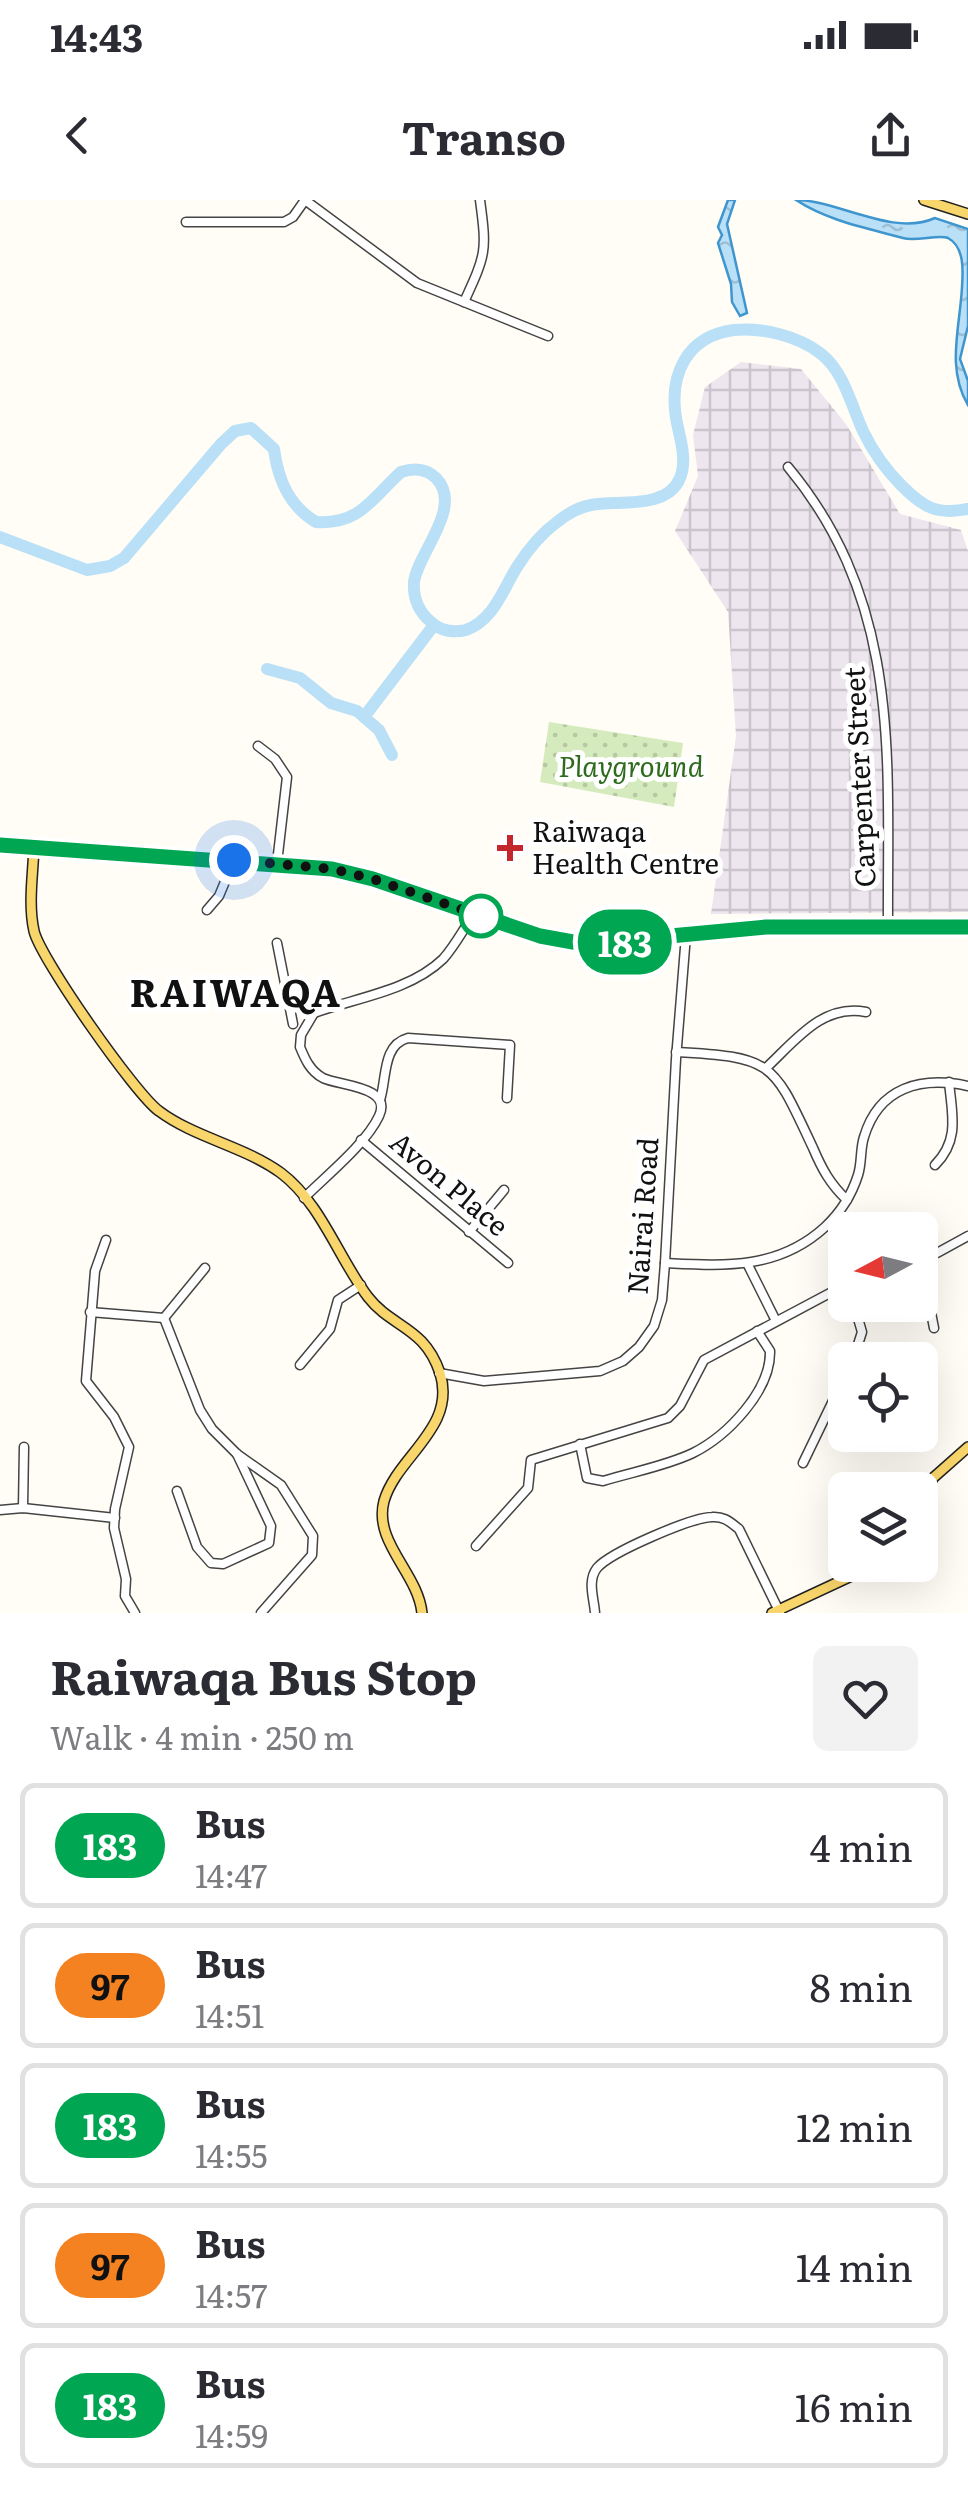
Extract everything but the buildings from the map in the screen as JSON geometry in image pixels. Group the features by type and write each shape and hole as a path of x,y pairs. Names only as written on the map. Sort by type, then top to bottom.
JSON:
{"main road":[{"path":"924,200 968,214"},
{"path":"0,845 332,869 373,879 540,936 584,944 766,927 968,927"},
{"path":"34,847 31,901 40,947 135,1086 160,1113 281,1173 304,1198 360,1285 380,1310 418,1336 440,1373 443,1392 439,1412 427,1438 389,1489 382,1522 387,1538 409,1572 422,1613"},
{"path":"938,1474 968,1447"},
{"path":"777,1612 840,1582"}],"street":[{"path":"186,222 284,222 293,218 305,200 417,282 548,336"},
{"path":"464,302 484,260 480,200"},
{"name":"Carpenter Street","path":"788,468 824,519 853,579 875,641 886,705 888,927"},
{"path":"258,746 287,777 277,863"},
{"path":"207,910 219,896 234,860"},
{"path":"380,1100 370,1092 331,1081 313,1071 300,1047 307,1024 314,1013 388,989 428,970 444,957 474,914"},
{"name":"Nairai Road","path":"440,1373 484,1381 600,1371 624,1361 654,1326 666,1263 686,935"},
{"path":"277,942 293,1024"},
{"path":"766,1068 818,1020 848,1008 866,1012"},
{"path":"304,1198 379,1116 390,1053 400,1040 510,1045 506,1098"},
{"path":"676,1052 724,1055 766,1068 785,1086 825,1176 846,1200"},
{"path":"666,1263 748,1265 810,1238 846,1200 859,1174 862,1140 880,1106 892,1095 920,1082 968,1086"},
{"path":"936,1165 948,1153 953,1133 949,1082"},
{"name":"Avon Place","path":"361,1140 508,1264"},
{"path":"470,1232 504,1190"},
{"path":"938,1252 968,1236"},
{"path":"106,1240 95,1272 86,1381 114,1417 129,1446 115,1518 126,1579 124,1596 135,1613"},
{"path":"748,1265 776,1321"},
{"path":"164,1318 206,1268"},
{"path":"300,1366 330,1329 338,1300 360,1285"},
{"path":"476,1546 528,1488 531,1460 668,1418 680,1406 704,1360 828,1295"},
{"path":"90,1312 164,1318"},
{"path":"164,1318 200,1410 212,1429 237,1454 280,1485 313,1536 312,1554 261,1613"},
{"path":"933,1322 934,1328"},
{"path":"580,1444 587,1478 593,1480 623,1475 697,1451 730,1424 766,1377 770,1351 757,1331"},
{"path":"802,1463 828,1410"},
{"path":"24,1448 24,1508"},
{"path":"178,1491 196,1547 210,1564 224,1564 269,1542 271,1526 237,1454"},
{"path":"0,1510 24,1508 115,1518"},
{"path":"595,1613 590,1584 596,1569 614,1556 712,1516 727,1519 739,1529 777,1612"}],"shaded area":[{"path":"741,362 801,369 846,424 900,514 961,530 968,551 968,912 711,914 736,736 728,612 675,531 698,476 693,435 705,387"}],"green space":[{"name":"Playground","path":"549,722 683,743 674,807 540,782"}],"water":[{"path":"728,200 735,200 727,224 747,313 740,316 732,302 731,284 718,243 722,235 718,227"},
{"path":"796,200 883,221 918,223 935,218 968,229 968,326 960,359 968,381 968,405 957,377 962,267 954,242 944,237 908,239 862,227"}],"waterway":[{"path":"0,537 87,570 110,566 124,558 221,444 235,431 251,428 274,449 278,471 292,500 316,522 331,522 355,514 401,472 419,470 436,478 445,502 437,530 417,570 415,594 420,609 435,625 447,630 466,630 491,611 530,549 565,516 591,505 653,499 674,488 683,463 675,402 679,372 693,349 704,340 745,329 790,337 820,353 841,379 867,439 896,480 932,508 968,509"},
{"path":"364,717 434,625"},
{"path":"267,669 300,678 331,703 357,711 379,730 392,755"}],"bus line":[{"name":"183","path":"0,845 332,869 373,879 556,941 584,944 766,927 968,927"}],"place":[{"name":"Raiwaqa Health Centre","path":"510,848"}],"district":[{"name":"RAIWAQA","path":"236,994"}],"route":[{"path":"234,860 332,869 481,916"}]}
